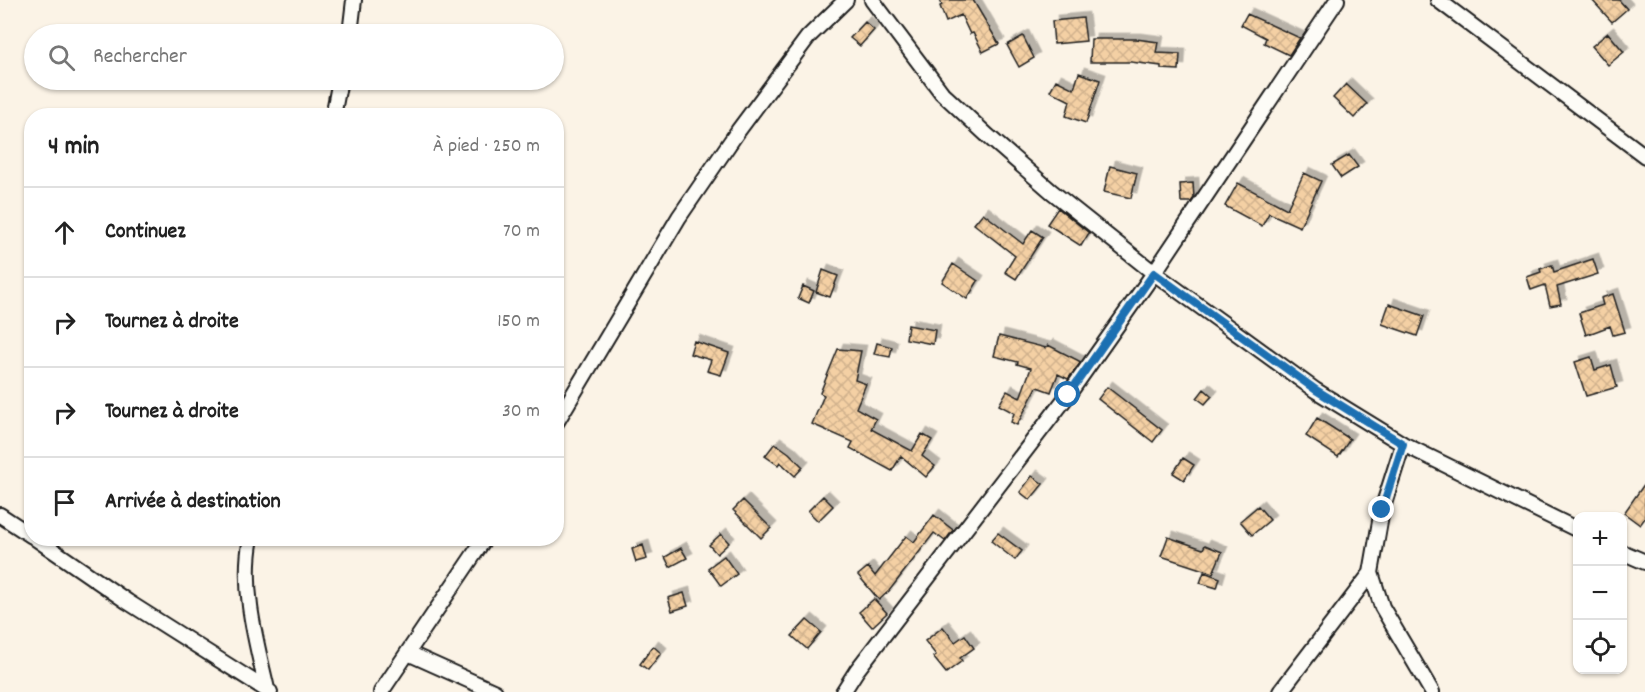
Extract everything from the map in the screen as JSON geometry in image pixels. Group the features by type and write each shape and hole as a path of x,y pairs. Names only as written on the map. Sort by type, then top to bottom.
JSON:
{"street":[{"path":"351,24 354,0"},
{"path":"564,410 680,217 738,131 808,37 846,0"},
{"path":"872,0 942,93 1051,191 1154,273 1316,390 1403,444 1573,528"},
{"path":"843,692 857,670 1068,395 1154,273 1337,0"},
{"path":"1438,0 1645,156"},
{"path":"335,108 338,90"},
{"path":"1403,444 1382,510 1371,573 1382,608 1432,692"},
{"path":"0,515 24,531"},
{"path":"46,546 128,602 269,690"},
{"path":"250,546 250,597 256,639 269,690"},
{"path":"381,692 480,546"},
{"path":"1627,554 1645,562"},
{"path":"1280,692 1371,573"},
{"path":"408,653 495,692"}],"building":[{"path":"940,0 973,0 999,44 983,52 973,33 970,34 961,15 946,22"},
{"path":"1592,0 1619,0 1627,9 1612,22"},
{"path":"1247,14 1300,38 1289,55 1264,43 1266,38 1241,25"},
{"path":"1083,18 1086,41 1054,44 1052,21"},
{"path":"865,22 874,30 860,46 850,38"},
{"path":"1608,33 1624,52 1608,65 1592,46"},
{"path":"1023,36 1034,58 1019,67 1007,45"},
{"path":"1091,39 1136,39 1158,42 1156,53 1180,54 1179,70 1161,69 1161,66 1131,62 1090,62"},
{"path":"1079,73 1100,80 1086,123 1066,116 1070,101 1050,91 1056,80 1074,89"},
{"path":"1346,84 1367,104 1354,118 1333,98"},
{"path":"1349,155 1358,167 1341,178 1332,165"},
{"path":"1110,166 1137,173 1131,198 1104,192"},
{"path":"1304,173 1321,181 1300,227 1269,213 1262,226 1225,206 1238,183 1287,209"},
{"path":"1193,183 1194,198 1191,202 1181,202 1180,184"},
{"path":"1058,208 1089,233 1081,246 1047,224"},
{"path":"983,213 1023,244 1032,230 1043,237 1016,279 1005,272 1015,256 974,224"},
{"path":"1593,259 1598,274 1557,287 1561,304 1550,306 1545,285 1531,290 1527,277 1541,272 1540,269 1552,265 1554,272"},
{"path":"953,264 978,281 967,299 942,282"},
{"path":"823,270 838,276 830,297 816,292"},
{"path":"803,286 814,291 809,303 798,298"},
{"path":"1613,294 1625,332 1613,335 1610,326 1586,335 1579,313 1603,305 1601,298"},
{"path":"1389,304 1424,316 1417,336 1382,324"},
{"path":"908,325 935,330 933,344 906,339"},
{"path":"999,336 1046,348 1048,345 1081,362 1068,379 1058,374 1051,392 1037,387 1017,425 1011,422 1014,413 999,405 1007,391 1020,398 1031,368 994,356"},
{"path":"694,341 729,353 721,375 707,371 711,360 690,354"},
{"path":"877,343 892,347 890,357 874,354"},
{"path":"838,349 861,351 855,380 866,384 856,408 876,419 871,429 912,451 922,434 932,440 922,456 935,466 926,477 901,456 892,471 850,448 853,442 812,424 824,395 820,393"},
{"path":"1591,357 1595,370 1611,365 1617,387 1586,396 1575,362"},
{"path":"1107,387 1162,430 1153,442 1098,399"},
{"path":"1204,389 1212,396 1205,404 1197,398"},
{"path":"1317,418 1350,439 1338,457 1306,436"},
{"path":"775,443 803,467 795,476 780,462 778,465 765,456"},
{"path":"1183,458 1194,465 1184,480 1173,473"},
{"path":"1032,476 1043,484 1030,500 1020,492"},
{"path":"1645,483 1645,518 1640,525 1625,512"},
{"path":"823,496 833,506 818,521 808,511"},
{"path":"743,500 771,528 761,538 733,510"},
{"path":"1258,506 1270,520 1252,535 1240,521"},
{"path":"934,515 953,530 945,541 934,533 889,591 879,600 858,575 868,567 875,576 906,536 914,542"},
{"path":"998,533 1022,551 1015,560 991,541"},
{"path":"721,534 729,543 717,554 709,545"},
{"path":"1168,537 1203,549 1205,545 1222,552 1213,573 1161,556"},
{"path":"643,545 647,559 636,562 632,549"},
{"path":"681,548 687,558 670,567 665,557"},
{"path":"724,556 737,574 721,586 708,568"},
{"path":"1204,572 1220,578 1217,588 1200,583"},
{"path":"684,593 688,606 672,611 668,598"},
{"path":"874,599 887,613 872,627 859,612"},
{"path":"807,620 821,632 807,649 792,636"},
{"path":"943,627 955,642 965,635 974,648 960,658 962,661 946,673 933,657 936,655 925,641"},
{"path":"653,646 661,653 648,670 640,664"}],"route":[{"path":"1068,395 1154,273 1316,390 1403,444 1382,510"}]}
